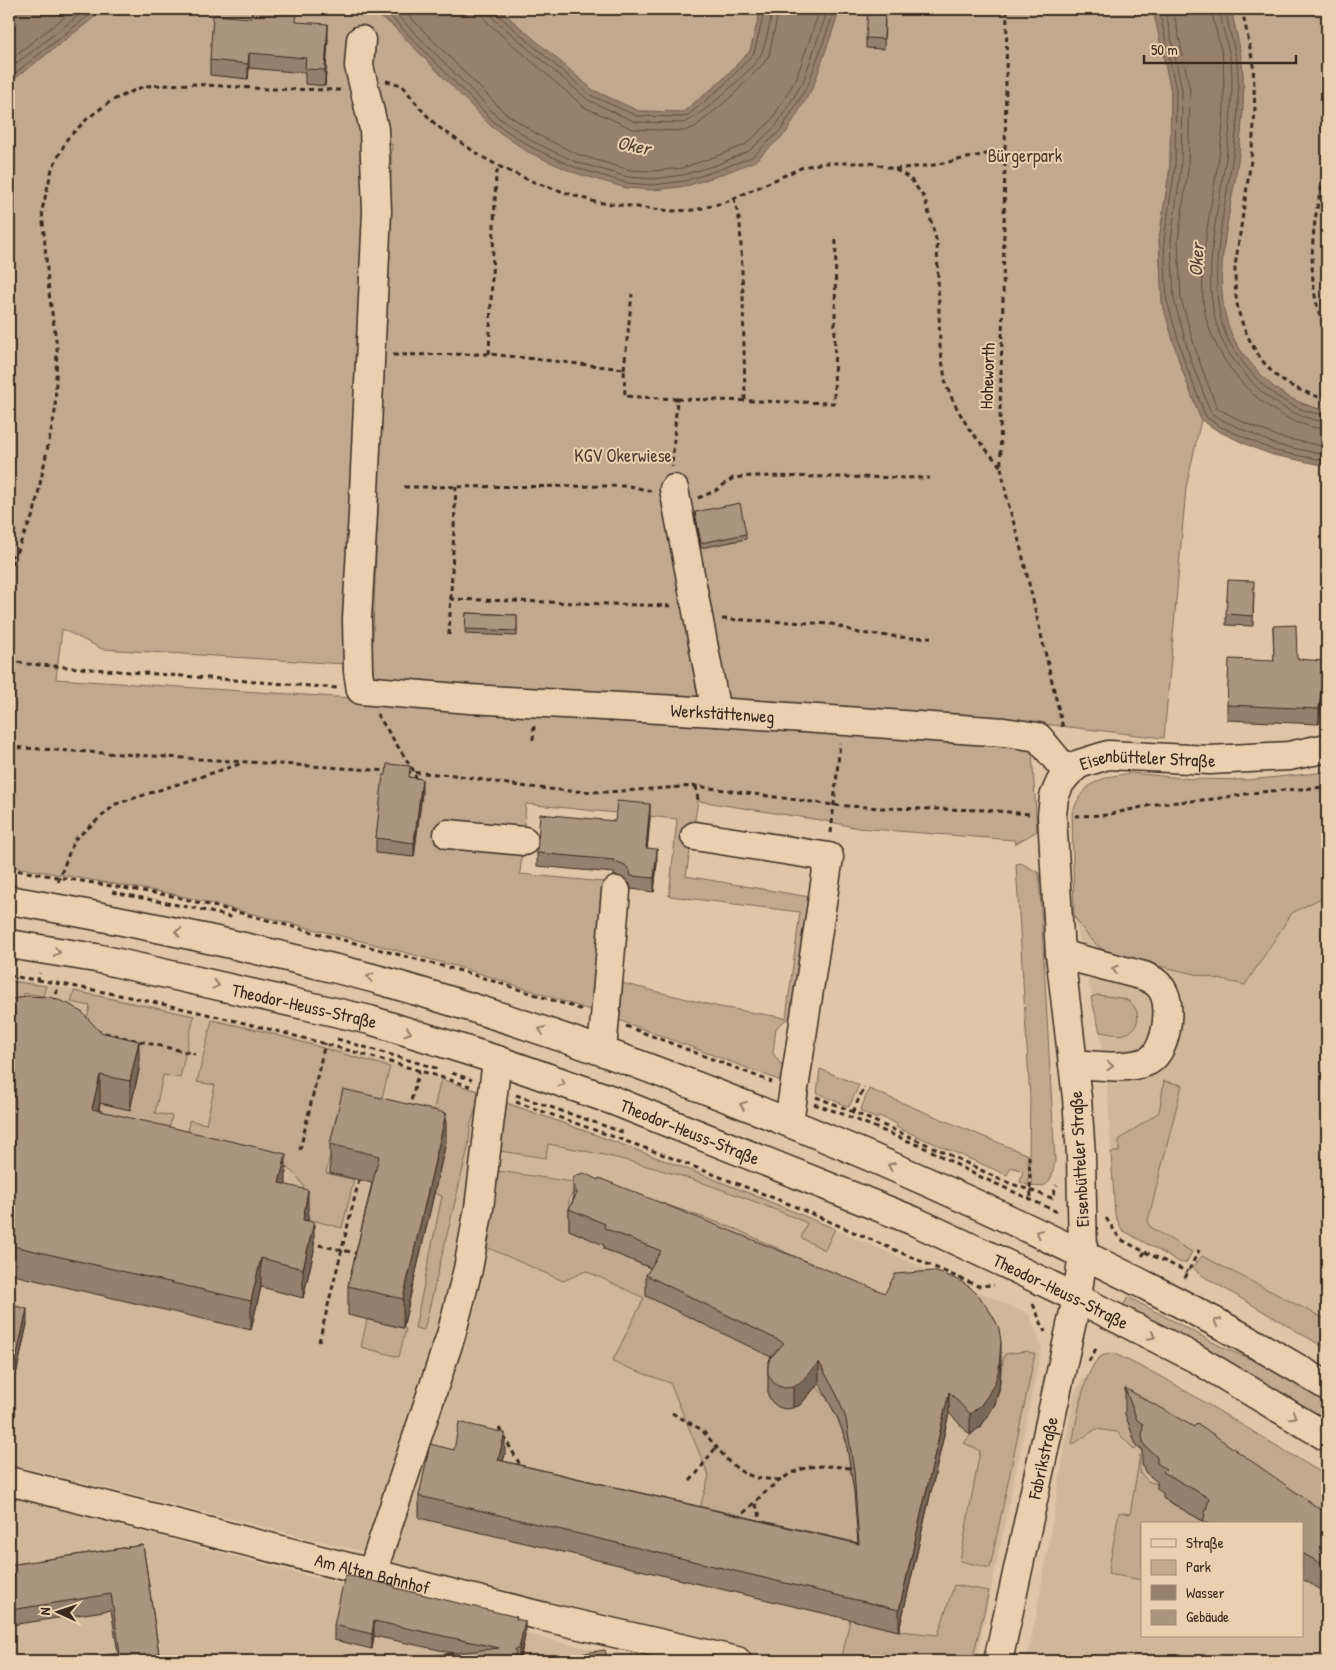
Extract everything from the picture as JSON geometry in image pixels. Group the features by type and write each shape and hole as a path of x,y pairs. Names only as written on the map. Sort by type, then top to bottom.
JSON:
{"main road":[{"path":"361,40 359,66 374,129 376,212 364,513 357,619 358,671 361,690"},
{"path":"676,495 716,712"},
{"name":"Werkstättenweg","path":"361,690 470,699 716,712 1004,732 1038,737 1068,772"},
{"name":"Eisenbütteler Straße","path":"1083,1254 1081,1155 1073,1064 1041,814 1054,797 1060,783 1068,772 1079,764 1108,755 1228,759 1289,756 1327,748"},
{"path":"448,834 524,841"},
{"path":"695,836 829,856 789,1122"},
{"path":"602,1051 616,890"},
{"path":"9,900 104,916 199,936 381,980 514,1021 602,1051 789,1122 931,1184 1083,1254 1196,1311 1327,1386"},
{"name":"Theodor-Heuss-Straße","path":"9,944 96,958 370,1020 498,1060 612,1100 829,1186 914,1222 1077,1298 1196,1358 1327,1437"},
{"name":"Eisenbütteler Straße","path":"1060,954 1144,976 1156,982 1164,993 1168,1013 1163,1040 1157,1053 1148,1062 1125,1066 1073,1064"},
{"path":"372,1573 428,1409 468,1269 479,1208 498,1060"},
{"name":"Fabrikstraße","path":"998,1661 1077,1298 1083,1254"},
{"name":"Am Alten Bahnhof","path":"9,1481 554,1619 737,1661"}],"path":[{"name":"Hoheworth","path":"1007,9 1000,410 1001,467 1008,504 1019,541 1062,721 1064,737"},
{"path":"1242,9 1253,63 1255,112 1251,160 1235,267 1239,313 1251,342 1272,371 1287,383 1327,400"},
{"path":"9,573 34,513 55,412 57,346 49,294 42,210 52,169 66,139 88,118 111,101 144,86 191,84 268,89 341,90 379,79 402,85 437,126 479,156 499,166 536,182 595,202 671,211 695,210 726,202 803,167 823,163 871,163 894,169 910,178 925,199 937,243 940,347 946,385 969,429 1001,467"},
{"path":"894,169 934,165 1005,150"},
{"path":"489,354 496,175 499,166"},
{"path":"1327,169 1316,221 1312,271 1321,320 1327,331"},
{"path":"734,198 740,223 745,400"},
{"path":"632,294 624,369 625,396 834,403 836,236"},
{"path":"384,355 489,354 624,369"},
{"path":"676,495 672,469 677,399"},
{"path":"404,487 629,486 647,491 676,495 691,501 715,491 733,478 752,476 929,478"},
{"path":"449,635 456,486"},
{"path":"9,557 15,555"},
{"path":"450,599 697,613 752,620 832,624 859,633 911,638 931,637"},
{"path":"9,660 28,664 361,690"},
{"path":"379,718 415,773 416,783"},
{"path":"829,856 832,805 842,720"},
{"path":"9,747 395,772"},
{"path":"58,882 74,840 116,804 247,762"},
{"path":"405,772 454,775 520,786 569,791 607,792 696,786 832,805 1097,816 1156,804 1214,799 1259,792 1327,787"},
{"path":"696,786 698,800"},
{"path":"9,869 172,896 465,972 604,1018 793,1090"},
{"path":"38,980 40,967"},
{"path":"9,976 205,1013 418,1070 493,1094 659,1153 780,1200 978,1286 995,1285"},
{"path":"53,1011 58,984"},
{"path":"90,1030 195,1054"},
{"path":"300,1150 325,1044"},
{"path":"407,1114 418,1070"},
{"path":"853,1112 864,1087"},
{"path":"840,1112 842,1107 944,1152 1001,1180 1052,1198"},
{"path":"942,1157 944,1152"},
{"path":"1029,1156 1030,1199 1046,1206"},
{"path":"319,1342 358,1180"},
{"path":"1104,1214 1120,1239 1188,1272"},
{"path":"304,1242 362,1255"},
{"path":"1185,1278 1199,1250"},
{"path":"1142,1256 1145,1252"},
{"path":"960,1286 962,1280"},
{"path":"1034,1304 1048,1337"},
{"path":"672,1413 702,1430 717,1446 728,1462 742,1472 756,1478 780,1480"},
{"path":"499,1428 522,1468 529,1470"},
{"path":"690,1482 699,1472 706,1458 717,1446"},
{"path":"735,1521 780,1480 800,1470 827,1465 850,1468"},
{"path":"755,1504 759,1511 759,1531"}],"shaded area":[{"path":"1327,895 1327,1320 1193,1252 1186,1263 1181,1263 1122,1230 1115,1215 1107,1086 1100,1032 1074,916 1082,929 1131,962 1245,985 1292,913"},
{"path":"9,978 127,999 262,1028 380,1060 481,1092 720,1179 1029,1314 1042,1347 976,1661 768,1661 394,1573 369,1553 9,1464"},
{"path":"1106,1373 1327,1507 1327,1661 1027,1661 1074,1394 1085,1377"},
{"path":"9,1497 563,1643 647,1661 9,1661"}],"green space":[{"path":"105,9 367,9 653,190 686,186 720,175 813,87 840,9 1153,9 1171,91 1170,167 1159,239 1162,302 1180,364 1201,420 1186,488 1164,738 1000,719 371,682 392,144 368,147 344,664 102,649 62,629 56,679 555,711 1013,744 1032,751 1037,831 1015,844 1014,840 858,828 826,821 698,801 686,876 815,898 798,1010 776,1028 773,1053 788,1074 787,1083 608,1016 466,969 173,894 9,866 9,87 13,80","holes":["526,804 677,819 669,896 800,912 786,1018 720,1007 597,977 604,882 520,874"]},
{"path":"499,9 761,9 750,51 719,83 683,112 638,111 593,90"},
{"path":"1231,9 1327,9 1327,411 1283,394 1257,372 1237,344 1224,312 1222,267 1224,243 1239,152 1243,92 1240,51"},
{"path":"1327,770 1327,895 1292,913 1245,985 1116,958 1095,943 1074,916 1072,812 1080,796 1090,785 1107,777 1131,773 1193,779 1248,780 1318,773"},
{"path":"1021,863 1039,873 1055,1161 1050,1181 1038,1187 1032,1186 1029,1156 1030,1098 1016,864"},
{"path":"9,981 46,986 43,996 24,993 19,1013 9,1028"},
{"path":"74,991 194,1016 180,1078 163,1075 155,1113 172,1116 163,1154 92,1138 100,1103 130,1110 84,1032 90,1006 71,1002"},
{"path":"1097,995 1125,999 1131,1002 1135,1007 1138,1018 1137,1023 1130,1032 1115,1035 1100,1032 1091,997"},
{"path":"212,1020 266,1032 390,1067 376,1121 340,1112 326,1173 354,1180 342,1228 308,1219 304,1188 297,1177 284,1165 188,1132 189,1120 206,1124 215,1085 197,1082"},
{"path":"820,1069 859,1085 849,1107 817,1093"},
{"path":"441,1079 481,1092 471,1123 468,1148 424,1330 415,1328 442,1196 434,1193 432,1116"},
{"path":"1164,1081 1182,1085 1148,1221 1153,1229 1192,1252 1186,1263 1181,1263 1122,1230 1115,1215 1111,1152 1119,1152 1119,1140 1159,1112"},
{"path":"869,1089 1028,1155 1029,1186 1020,1182 1023,1171 1011,1167 1007,1175 896,1127 897,1124 879,1116 877,1119 860,1111"},
{"path":"501,1101 669,1162 835,1229 825,1250 801,1238 807,1223 712,1186 680,1176 582,1150 548,1144 546,1158 500,1151 496,1147"},
{"path":"498,1171 573,1182 662,1203 736,1229 807,1262 577,1189 569,1198 569,1230 605,1245 604,1249 661,1272 786,1365 768,1386 768,1395 772,1402 804,1376 829,1401 846,1441 868,1567 699,1511 709,1476 670,1383 612,1362 644,1298 586,1271 563,1281 484,1246 494,1175"},
{"path":"1202,1256 1327,1320 1327,1349 1198,1273 1193,1267"},
{"path":"1128,1297 1224,1348 1272,1368 1327,1397 1327,1423 1122,1308"},
{"path":"367,1319 406,1329 399,1357 361,1347"},
{"path":"1026,1351 1035,1354 990,1568 960,1561 980,1451 964,1443 992,1409 999,1391 1005,1354"},
{"path":"1113,1353 1164,1378 1327,1476 1327,1540 1304,1524 1304,1522 1301,1522 1197,1450 1126,1416 1137,1447 1135,1450 1117,1432 1096,1429 1072,1445 1084,1386 1093,1365 1104,1355"},
{"path":"1140,1455 1140,1473 1148,1481 1157,1484 1166,1495 1164,1499 1204,1522 1141,1522 1141,1580 1108,1574 1119,1512 1130,1514"},
{"path":"954,1585 989,1591 972,1661 841,1661 850,1619 899,1631 938,1635"}],"water":[{"path":"9,9 105,9 13,80 9,87"},
{"name":"Oker","path":"367,9 499,9 593,90 638,111 683,112 719,83 750,51 761,9 840,9 813,87 786,133 755,161 686,186 653,190 626,188 572,172 528,152 492,127 388,21"},
{"name":"Oker","path":"1153,9 1231,9 1240,51 1243,92 1239,152 1224,243 1222,290 1224,312 1231,333 1238,346 1270,384 1286,396 1327,411 1327,466 1273,455 1218,431 1201,420 1180,364 1162,302 1159,239 1170,167 1171,91"}],"building":[{"path":"252,9 297,9 296,22 328,24 325,70 305,69 306,58 249,53 248,64 210,60 213,15 251,18"},
{"path":"868,9 885,10 884,39 866,38"},
{"path":"740,503 746,534 701,543 695,512"},
{"path":"1228,580 1254,581 1253,616 1226,614"},
{"path":"466,613 517,615 517,631 465,629"},
{"path":"1296,625 1297,659 1324,661 1319,709 1227,705 1229,659 1274,661 1273,626"},
{"path":"387,764 410,766 409,777 422,779 414,843 376,838 383,775 386,775"},
{"path":"617,801 650,804 646,848 657,849 654,878 631,876 630,871 625,865 618,862 614,863 614,860 537,853 540,814 615,821"},
{"path":"26,996 50,997 69,1004 83,1013 100,1032 139,1041 130,1081 100,1075 92,1109 286,1154 279,1183 308,1190 303,1220 314,1222 303,1269 261,1258 251,1301 9,1245 9,1000"},
{"path":"343,1089 446,1113 403,1299 348,1286 379,1156 330,1144"},
{"path":"584,1173 885,1293 895,1274 933,1271 962,1282 979,1296 999,1328 1001,1342 999,1369 988,1395 981,1405 970,1414 949,1392 899,1610 419,1496 430,1444 454,1450 459,1422 505,1433 498,1460 859,1544 854,1471 846,1419 838,1397 819,1362 800,1383 793,1387 785,1388 778,1386 768,1374 768,1365 770,1358 784,1343 646,1275 661,1251 604,1228 605,1224 569,1209 577,1193 573,1178"},
{"path":"9,1304 27,1309 16,1359 9,1358"},
{"path":"1125,1388 1194,1427 1197,1423 1327,1514 1327,1567 1304,1554 1304,1522 1203,1522 1209,1498 1163,1472 1166,1469 1157,1463 1157,1457 1145,1446 1142,1438 1143,1424 1137,1420"},
{"path":"143,1545 160,1661 65,1661 120,1653 111,1594 11,1610 9,1565"},
{"path":"345,1575 517,1617 516,1619 525,1621 519,1649 515,1649 516,1661 387,1661 499,1648 374,1621 372,1634 334,1625"},
{"path":"605,1650 607,1661 554,1661 553,1658"}],"park label":[{"name":"Bürgerpark","path":"1025,155"},
{"name":"KGV Okerwiese","path":"623,455"}]}
